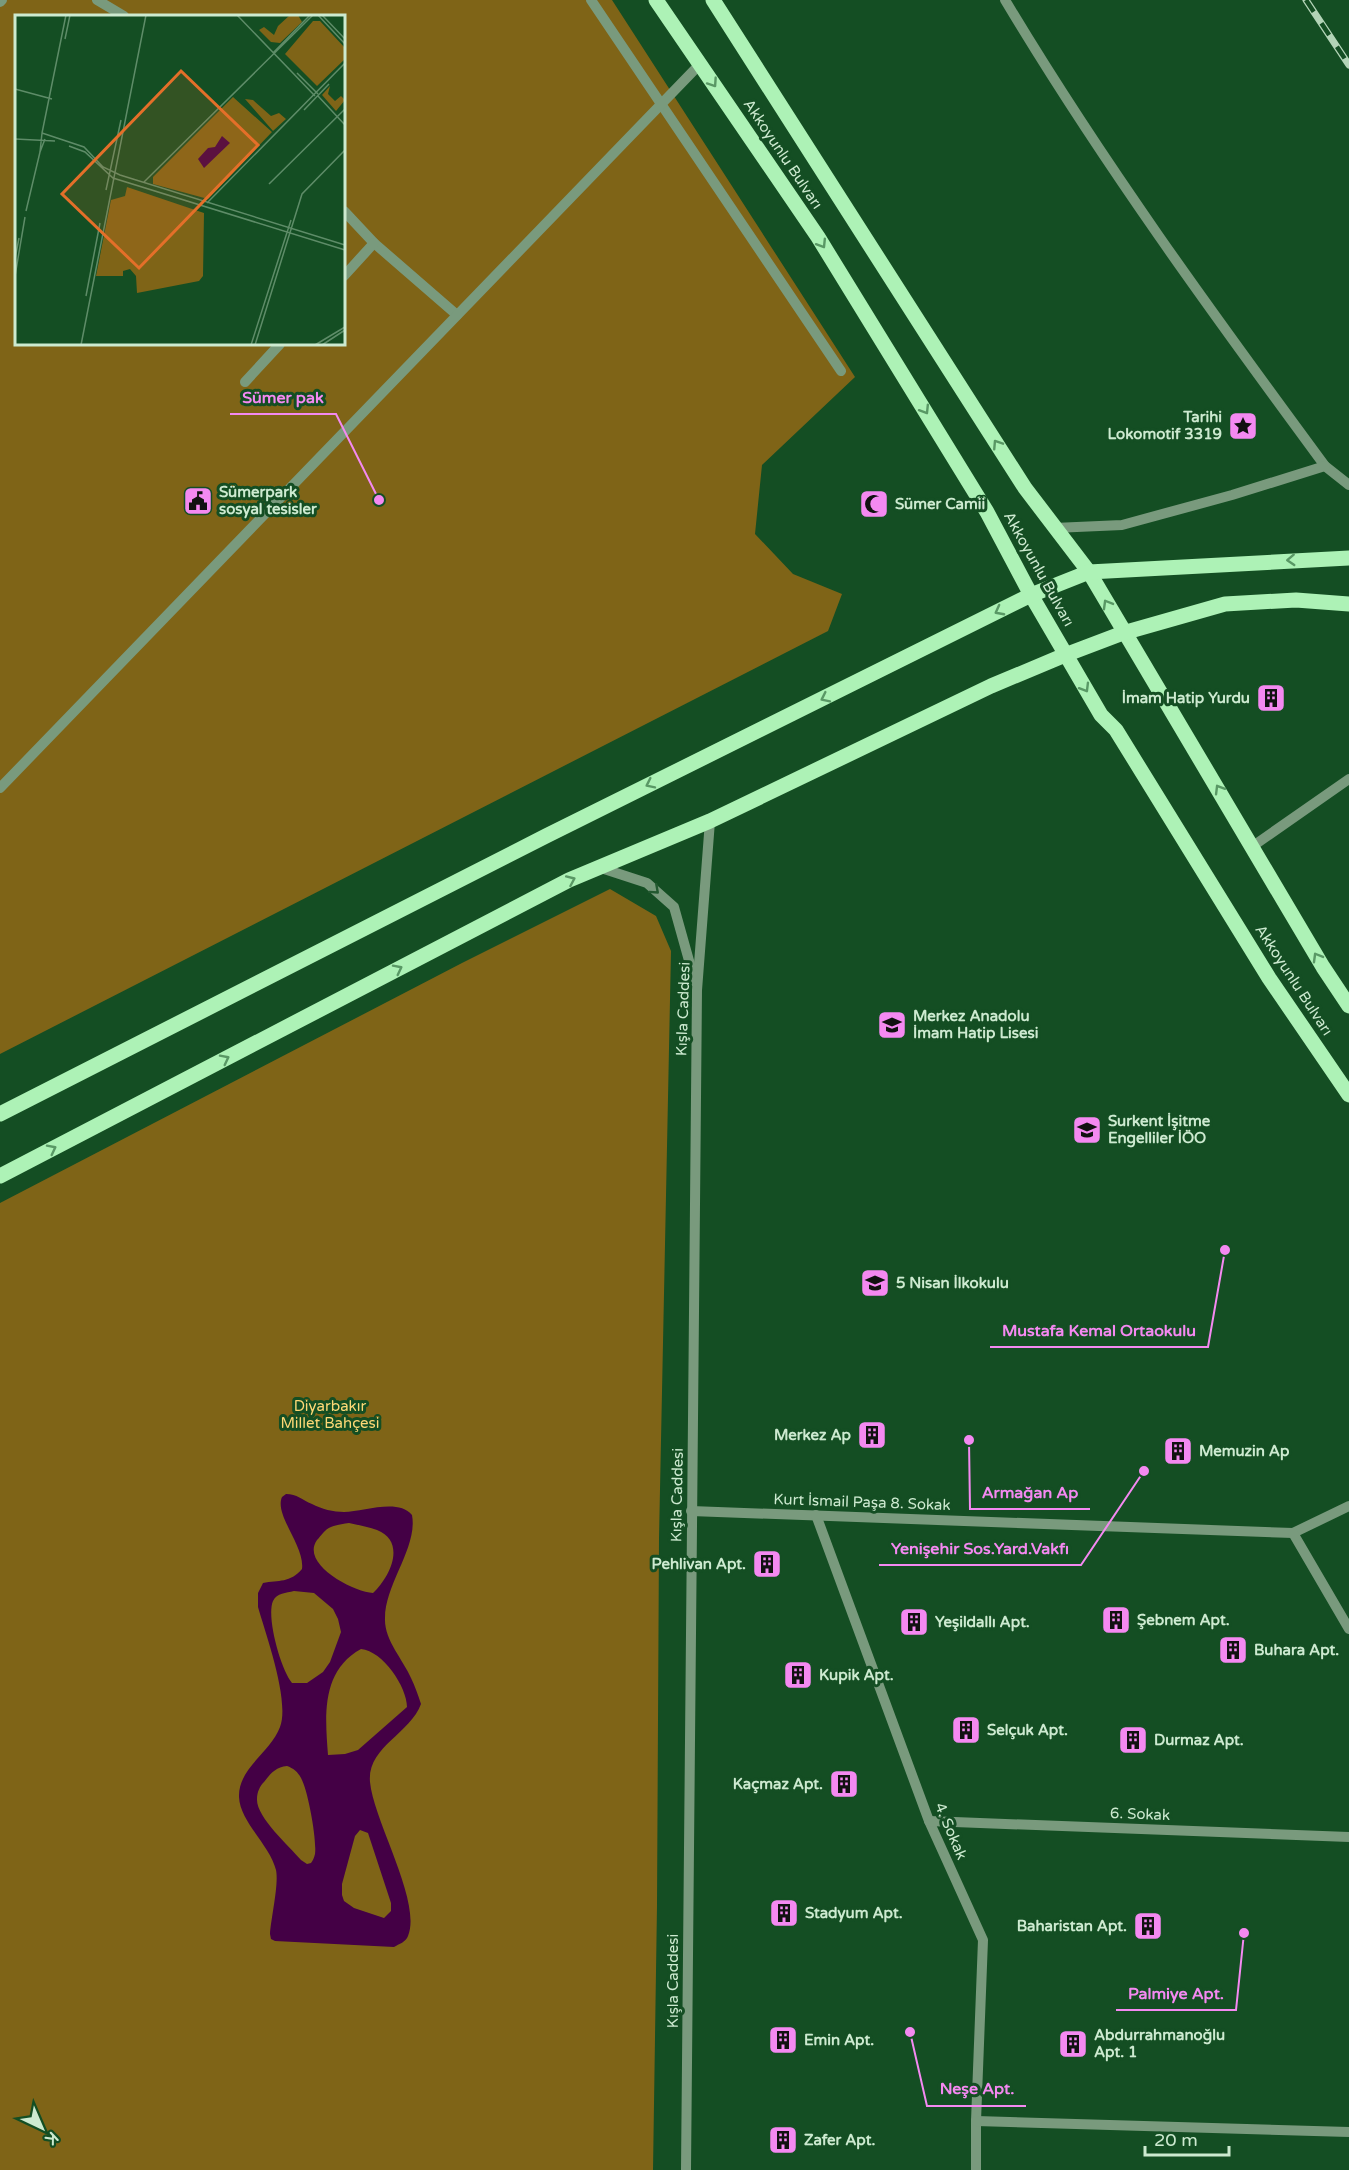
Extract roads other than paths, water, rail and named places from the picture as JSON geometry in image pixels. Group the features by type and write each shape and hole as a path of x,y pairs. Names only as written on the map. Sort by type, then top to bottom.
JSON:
{"main road":[{"name":"Akkoyunlu Bulvarı","path":"656,0 818,237 987,512 1065,655 1101,715 1116,730 1269,978 1349,1095"},
{"name":"Akkoyunlu Bulvarı","path":"713,0 1025,488 1089,572 1123,633 1253,846 1323,967 1349,1006"},
{"path":"0,1114 546,836 1031,594 1089,572 1349,558"},
{"path":"0,1176 569,880 710,821 991,686 1123,633 1225,604 1296,600 1349,604"}],"street":[{"path":"97,0 122,15"},
{"path":"591,0 841,371"},
{"path":"1005,0 1031,45 1195,290 1325,466 1349,485"},
{"path":"0,788 700,64"},
{"path":"345,212 374,243 457,315"},
{"path":"345,275 374,243"},
{"path":"245,382 279,345"},
{"path":"1054,528 1122,525 1232,495 1325,466"},
{"path":"1253,846 1349,779"},
{"name":"Kışla Caddesi","path":"686,2170 697,990 710,821"},
{"path":"601,868 646,883 674,907 697,990"},
{"name":"Kurt İsmail Paşa 8. Sokak","path":"692,1511 1293,1533 1349,1506"},
{"name":"4. Sokak","path":"816,1515 929,1821 983,1940 976,2170"},
{"path":"1293,1533 1349,1629"},
{"name":"6. Sokak","path":"929,1821 1349,1837"},
{"path":"976,2121 1349,2132"}],"railway":[{"path":"1306,0 1349,65"}],"place":[{"name":"Tarihi Lokomotif 3319","path":"1243,426"},
{"name":"Sümer pak","path":"379,500"},
{"name":"Sümerpark sosyal tesisler","path":"198,501"},
{"name":"Sümer Camii","path":"874,504"},
{"name":"İmam Hatip Yurdu","path":"1271,698"},
{"name":"Merkez Anadolu İmam Hatip Lisesi","path":"892,1025"},
{"name":"Surkent İşitme Engelliler İÖO","path":"1087,1130"},
{"name":"Mustafa Kemal Ortaokulu","path":"1225,1250"},
{"name":"5 Nisan İlkokulu","path":"875,1283"},
{"name":"Merkez Ap","path":"872,1435"},
{"name":"Armağan Ap","path":"969,1440"},
{"name":"Memuzin Ap","path":"1178,1451"},
{"name":"Yenişehir Sos.Yard.Vakfı","path":"1144,1471"},
{"name":"Pehlivan Apt.","path":"767,1564"},
{"name":"Şebnem Apt.","path":"1116,1620"},
{"name":"Yeşildallı Apt.","path":"914,1622"},
{"name":"Buhara Apt.","path":"1233,1650"},
{"name":"Kupik Apt.","path":"798,1675"},
{"name":"Selçuk Apt.","path":"966,1730"},
{"name":"Durmaz Apt.","path":"1133,1740"},
{"name":"Kaçmaz Apt.","path":"844,1784"},
{"name":"Stadyum Apt.","path":"784,1913"},
{"name":"Baharistan Apt.","path":"1148,1926"},
{"name":"Palmiye Apt.","path":"1244,1933"},
{"name":"Neşe Apt.","path":"910,2032"},
{"name":"Emin Apt.","path":"783,2040"},
{"name":"Abdurrahmanoğlu Apt. 1","path":"1073,2044"},
{"name":"Zafer Apt.","path":"783,2140"}],"park label":[{"name":"Diyarbakır Millet Bahçesi","path":"330,1414"}]}
